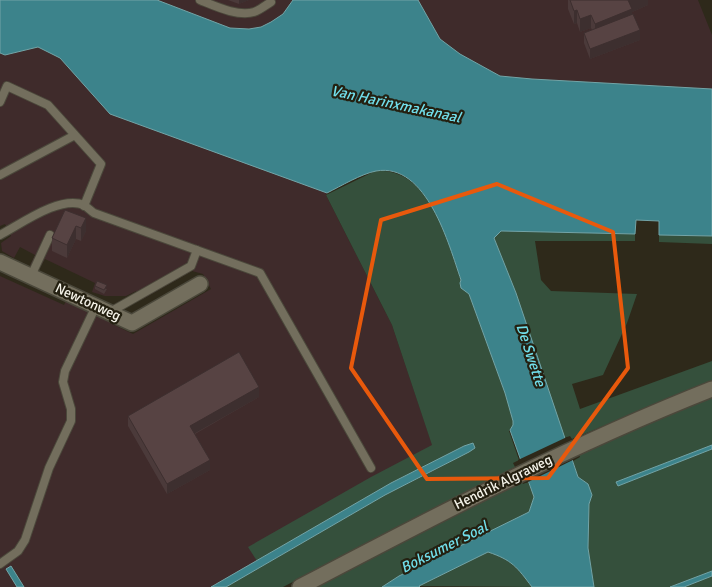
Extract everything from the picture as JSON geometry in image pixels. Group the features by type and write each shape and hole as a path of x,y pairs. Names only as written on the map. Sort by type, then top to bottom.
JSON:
{"street":[{"name":"Newtonweg","path":"0,262 132,322 200,284"},
{"name":"Hendrik Algraweg","path":"300,587 423,522 576,446 712,389"}],"lane":[{"path":"200,0 244,13 255,12 272,2"},
{"path":"0,102 8,86 48,104 101,164 84,206"},
{"path":"0,175 75,134"},
{"path":"0,235 54,206 67,204 84,206 94,213 260,273 371,468"},
{"path":"31,276 50,235"},
{"path":"0,564 18,551 25,540 49,468 70,421 71,408 63,382 65,371 103,309 191,266 197,250"}],"highlighted area":[{"path":"497,184 613,232 628,368 548,478 427,479 351,368 381,220"}],"shaded area":[{"path":"157,0 293,0 283,14 271,22 261,27 249,29 230,28"},
{"path":"418,0 698,0 712,35 712,89 500,76 460,54 440,39"},
{"path":"38,47 60,58 110,114 328,192 326,195 392,325 433,447 315,528 211,587 0,587 0,276 64,305 67,299 111,319 110,323 133,334 211,289 203,274 192,271 141,300 136,291 126,296 105,296 92,292 95,283 45,259 39,269 30,265 35,255 20,247 14,258 2,251 1,243 11,236 5,224 0,226 0,53 5,55"}],"green space":[{"path":"375,171 394,173 410,181 423,193 442,226 461,280 460,283 469,294 505,393 513,421 509,431 519,460 513,463 515,467 283,587 226,587 385,495 475,448 464,446 391,483 257,561 248,547 371,477 432,445 392,325 326,195"},
{"path":"501,231 635,234 635,241 535,241 541,280 551,291 637,294 627,323 603,375 572,384 580,409 712,361 712,381 572,439 570,436 564,438 516,293 494,238"},
{"path":"659,235 712,236 712,244 659,242"},
{"path":"712,398 712,445 616,482 618,486 712,449 712,571 670,587 594,587 588,548 589,504 592,495 588,484 578,477 573,461 580,457 578,452 655,419"},
{"path":"521,480 523,484 528,482 534,497 529,512 399,576 382,587 314,587"},
{"path":"488,552 509,561 532,587 419,586"},
{"path":"712,576 712,587 684,587"}],"water":[{"path":"0,0 157,0 230,28 249,29 261,27 271,22 283,14 293,0 418,0 440,39 460,54 500,76 712,89 712,236 659,235 659,221 636,220 635,234 501,231 494,238 516,293 578,477 588,484 592,495 589,504 588,548 594,587 532,587 509,561 488,552 420,587 382,587 399,576 529,512 534,497 510,430 513,421 505,393 469,294 461,288 461,280 450,247 433,209 422,192 409,179 394,172 376,171 358,177 327,193 110,114 60,58 38,47 5,55 0,53"},
{"path":"473,443 475,448 469,452 385,495 226,587 211,587 391,483"},
{"path":"712,445 712,449 618,486 616,482"},
{"path":"11,566 24,587 17,587 6,569"},
{"path":"712,571 712,576 684,587 670,587"}],"pier":[{"path":"567,437 575,459 526,483 518,460"}],"building":[{"path":"570,0 628,0 632,9 595,24 591,15 580,19 577,10 574,11"},
{"path":"633,14 640,30 590,49 584,33"},
{"path":"65,210 86,218 81,228 76,226 67,245 52,238"},
{"path":"97,281 107,285 104,290 95,286"},
{"path":"239,352 259,387 190,426 210,460 167,484 128,416"}],"water label":[{"name":"Van Harinxmakanaal","path":"396,104"},
{"name":"De Swette","path":"531,355"},
{"name":"Boksumer Soal","path":"444,547"}]}
